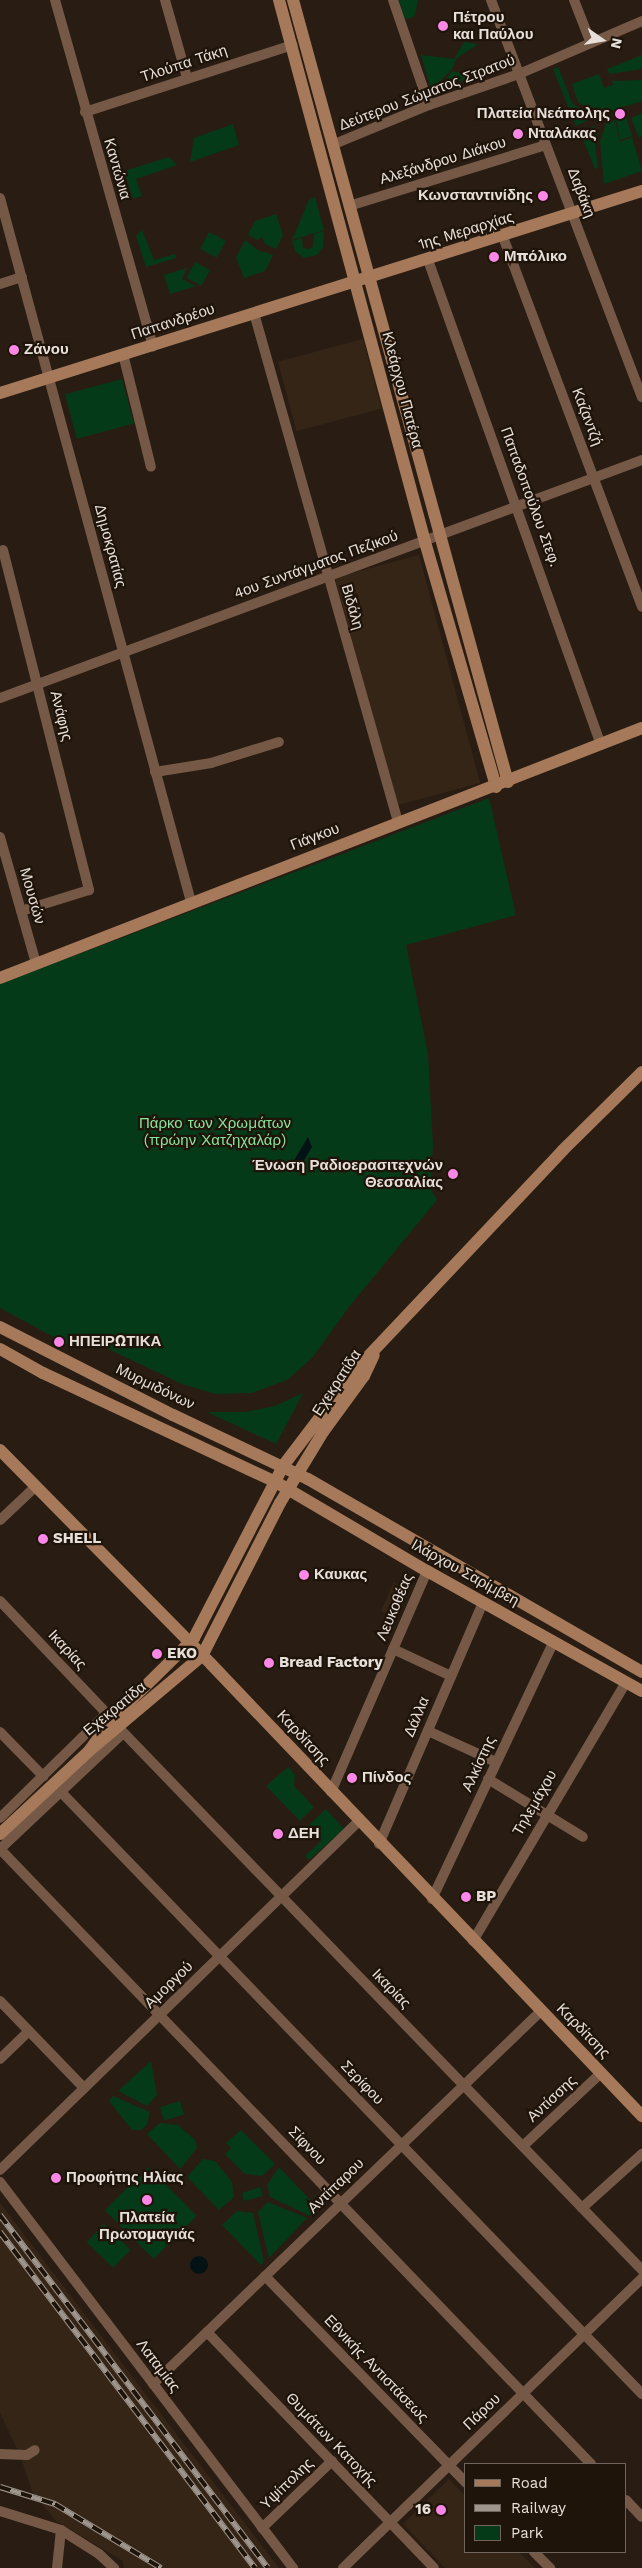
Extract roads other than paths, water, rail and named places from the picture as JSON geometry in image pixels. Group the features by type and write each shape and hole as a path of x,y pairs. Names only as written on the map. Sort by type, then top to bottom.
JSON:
{"street":[{"name":"Καντώνια","path":"55,0 85,112 153,346"},
{"path":"165,0 187,78"},
{"name":"Κλεάρχου Πατέρα","path":"280,0 425,542 496,787"},
{"name":"Κλεάρχου Πατέρα","path":"293,0 439,538 508,782"},
{"path":"394,0 429,105"},
{"name":"Δαβάκη","path":"491,0 642,397"},
{"path":"574,0 590,41"},
{"name":"Δεύτερου Σώματος Στρατού","path":"332,145 429,105 519,74 590,41 642,21"},
{"name":"Τλούπα Τάκη","path":"85,112 292,45"},
{"name":"Αλεξάνδρου Διάκου","path":"349,206 546,145"},
{"name":"1ης Μεραρχίας","path":"356,281 503,237 642,191"},
{"name":"Δημοκρατίας","path":"0,198 191,902"},
{"name":"Καζαντζή","path":"503,237 642,607"},
{"name":"Παπαδοπούλου Στεφ.","path":"428,260 518,507 601,745"},
{"path":"0,284 22,278"},
{"name":"Παπανδρέου","path":"0,393 356,281"},
{"name":"Βιδάλη","path":"254,313 398,822"},
{"path":"123,354 151,467"},
{"name":"4ου Συντάγματος Πεζικού","path":"0,698 328,576 439,538 642,460"},
{"name":"Ανάφης","path":"2,550 89,890 21,911"},
{"name":"Γιάγκου","path":"0,978 398,822 496,787 642,728"},
{"path":"155,772 211,763 279,742"},
{"name":"Μουσών","path":"0,836 36,963"},
{"name":"Εχεκρατίδα","path":"0,1834 89,1751 189,1645 274,1480 359,1366 377,1350 563,1150 642,1072"},
{"name":"Μυρμιδόνων","path":"0,1327 164,1411 297,1474"},
{"path":"0,1349 43,1373 274,1480"},
{"name":"Εχεκρατίδα","path":"115,1724 202,1656 297,1474 364,1376 377,1350"},
{"name":"Καρδίτσης","path":"0,1450 189,1645 202,1656 379,1844 642,2116"},
{"name":"Ιλάρχου Σαρίμβεη","path":"297,1474 642,1672"},
{"name":"Ιλάρχου Σαρίμβεη","path":"274,1480 426,1571 642,1691"},
{"path":"0,1520 35,1487"},
{"name":"Λευκοθέας","path":"331,1792 426,1571"},
{"name":"Ικαρίας","path":"0,1601 115,1724 642,2270"},
{"name":"Δάλλα","path":"379,1844 483,1602"},
{"name":"Αλκίστης","path":"432,1899 554,1641"},
{"path":"393,1649 451,1676"},
{"name":"Τηλεμάχου","path":"473,1941 546,1812 626,1682"},
{"path":"0,1818 43,1776 115,1724"},
{"path":"0,1849 61,1792 115,1724"},
{"path":"428,1731 496,1762"},
{"path":"0,1732 43,1776"},
{"path":"488,1779 546,1812 583,1837"},
{"name":"Σερίφου","path":"61,1792 642,2394"},
{"name":"Αμοργού","path":"0,2170 358,1822"},
{"name":"Σίφνου","path":"0,1849 590,2463"},
{"path":"0,2001 84,2088"},
{"name":"Αντίπαρου","path":"153,2384 400,2144 464,2086 541,2011"},
{"path":"0,2059 29,2031"},
{"name":"Αντίσσης","path":"523,2146 601,2073"},
{"path":"582,2208 642,2154"},
{"name":"Λαταμίας","path":"0,2182 293,2568"},
{"name":"Εθνικής Αντιστάσεως","path":"265,2276 464,2481"},
{"name":"Πάρου","path":"344,2568 642,2278"},
{"name":"Θυμάτων Κατοχής","path":"207,2332 434,2568"},
{"path":"0,2454 27,2455 35,2450"},
{"name":"Υψίπολης","path":"262,2528 332,2462"},
{"path":"627,2501 642,2517"},
{"path":"0,2511 61,2530 99,2554 114,2568"},
{"path":"57,2568 61,2530"},
{"path":"535,2553 550,2568"}],"railway":[{"path":"0,2215 268,2568"},
{"path":"0,2232 255,2568"},
{"path":"0,2487 55,2504 161,2568"}],"place":[{"name":"Πέτρου και Παύλου","path":"443,26"},
{"name":"Πλατεία Νεάπολης","path":"620,114"},
{"name":"Νταλάκας","path":"518,134"},
{"name":"Κωνσταντινίδης","path":"543,196"},
{"name":"Μπόλικο","path":"494,257"},
{"name":"Ζάνου","path":"14,350"},
{"name":"Ένωση Ραδιοερασιτεχνών Θεσσαλίας","path":"453,1174"},
{"name":"ΗΠΕΙΡΩΤΙΚΑ","path":"59,1342"},
{"name":"SHELL","path":"43,1539"},
{"name":"Καυκας","path":"304,1575"},
{"name":"EKO","path":"157,1654"},
{"name":"Bread Factory","path":"269,1663"},
{"name":"Πίνδος","path":"352,1778"},
{"name":"ΔΕΗ","path":"278,1834"},
{"name":"BP","path":"466,1897"},
{"name":"Προφήτης Ηλίας","path":"56,2178"},
{"name":"Πλατεία Πρωτομαγιάς","path":"147,2200"},
{"name":"16","path":"441,2510"}],"park label":[{"name":"Πάρκο των Χρωμάτων (πρώην Χατζηχαλάρ)","path":"215,1132"}]}
